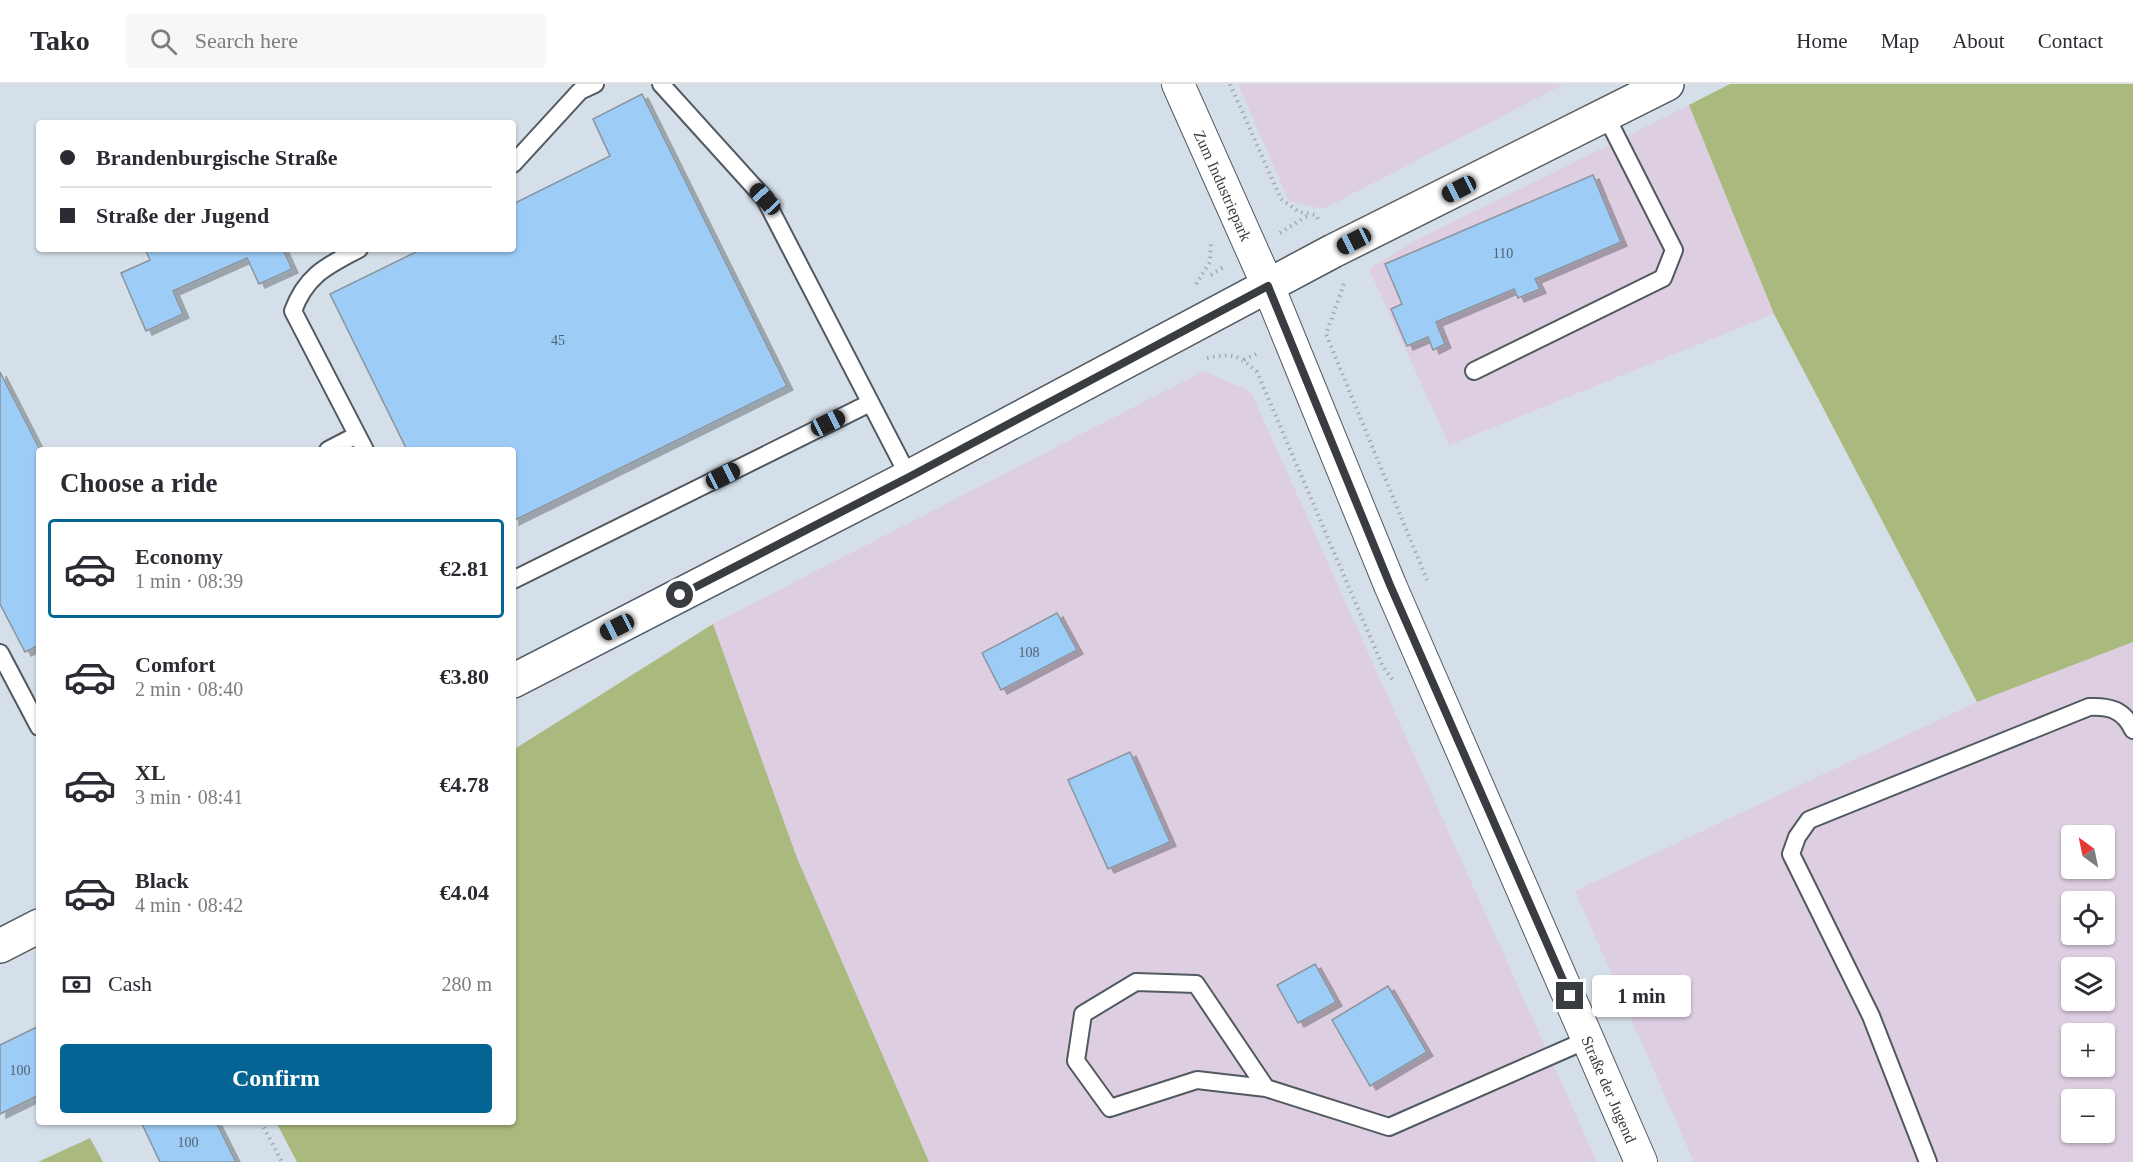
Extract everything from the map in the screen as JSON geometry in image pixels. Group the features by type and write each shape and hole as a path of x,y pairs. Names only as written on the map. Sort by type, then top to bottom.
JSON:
{"street":[{"name":"Zum Industriepark","path":"1178,84 1268,286"},
{"path":"516,679 909,477 1268,286 1667,84"},
{"name":"Straße der Jugend","path":"1268,286 1385,575 1641,1162"},
{"path":"0,946 36,928"}],"lane":[{"path":"516,161 580,92 595,84"},
{"path":"661,84 765,199 909,477"},
{"path":"1474,371 1663,278 1674,250 1606,116"},
{"path":"353,252 320,270 300,290 292,311 363,447"},
{"path":"516,579 870,403"},
{"path":"334,447 357,435"},
{"path":"0,653 36,721"},
{"path":"1928,1162 1871,1016 1791,854 1797,837 1809,820 2090,707 2109,706 2128,719 2133,730"},
{"path":"1266,1088 1196,984 1136,982 1083,1014 1076,1061 1110,1108 1197,1080 1266,1088 1389,1127 1589,1039"}],"path":[{"path":"1230,84 1281,199 1299,212 1310,214"},
{"path":"1191,289 1210,262 1211,241"},
{"path":"263,1125 282,1162"}],"shaded area":[{"path":"1238,84 1564,84 1323,209 1289,201"},
{"path":"1689,105 1774,314 1449,445 1369,269 1413,242"},
{"path":"1204,371 1251,392 1597,1162 929,1162 797,858 713,624"},
{"path":"2133,642 2133,1162 1694,1162 1575,891 1977,702"}],"green space":[{"path":"1730,84 2133,84 2133,642 1977,702 1774,314 1689,105"},
{"path":"713,624 797,858 929,1162 297,1162 278,1125 516,1125 516,748"},
{"path":"90,1138 103,1162 38,1162"}],"building":[{"path":"642,94 787,386 516,520 516,447 406,447 330,294 416,252 516,252 516,203 610,156 593,119"},
{"path":"1593,175 1621,242 1535,279 1540,289 1518,298 1514,289 1436,322 1445,344 1433,350 1428,337 1407,346 1391,309 1402,304 1385,264"},
{"path":"146,252 284,252 292,269 259,284 247,258 173,291 183,314 146,331 121,273 150,260"},
{"path":"0,372 38,447 36,447 36,646 25,652 0,604"},
{"path":"1057,613 1077,650 1001,690 982,653"},
{"path":"1130,752 1170,842 1108,869 1068,780"},
{"path":"1315,964 1336,1002 1298,1023 1277,985"},
{"path":"1388,986 1427,1052 1370,1086 1332,1020"},
{"path":"36,1027 36,1096 0,1114 0,1045"},
{"path":"142,1125 218,1125 236,1162 160,1162"}],"route":[{"path":"680,595 909,477 1268,286 1368,534 1570,996"}]}
